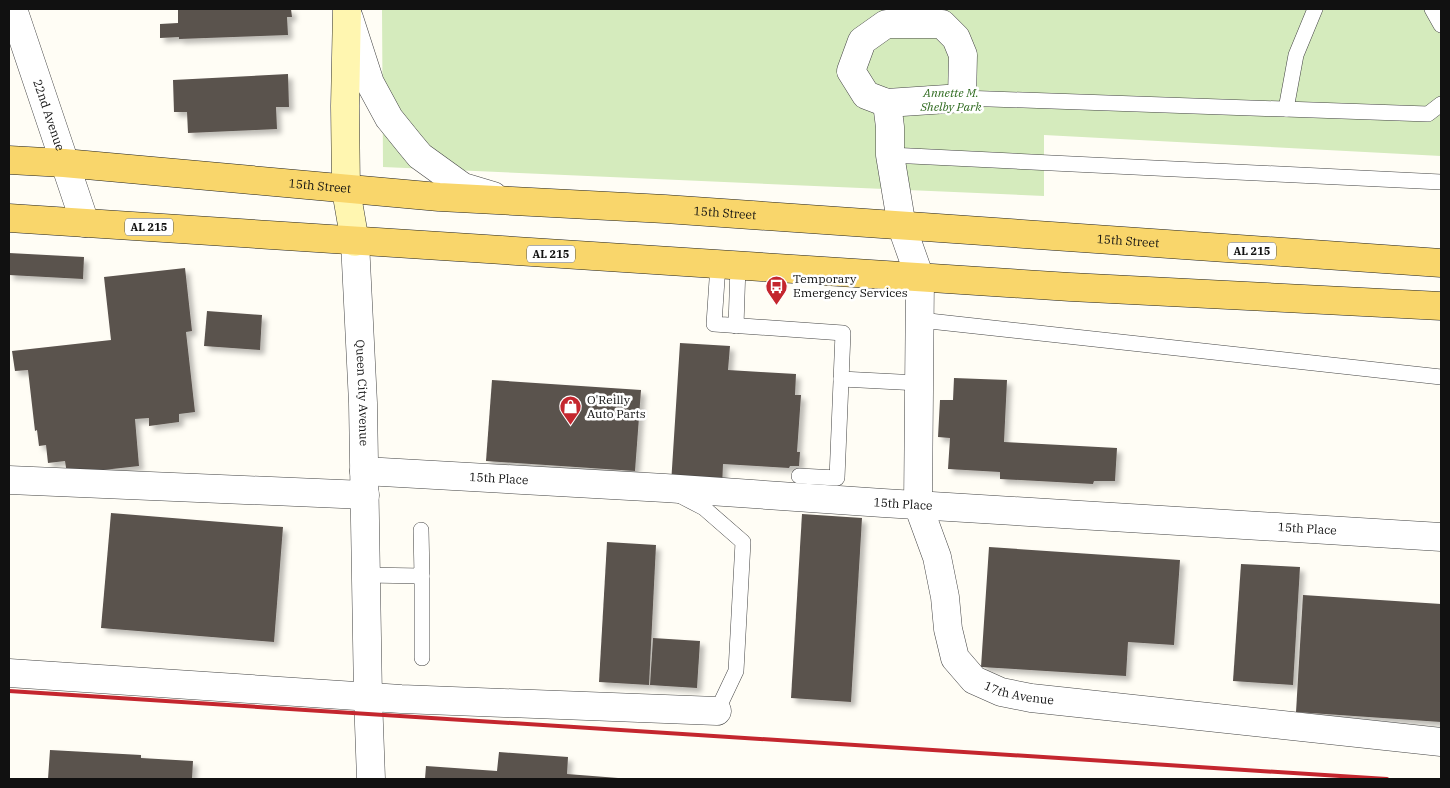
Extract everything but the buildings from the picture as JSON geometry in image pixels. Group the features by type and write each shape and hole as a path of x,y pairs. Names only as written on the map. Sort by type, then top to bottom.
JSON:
{"main road":[{"name":"Queen City Avenue","path":"347,11 346,190 355,242"},
{"name":"15th Street","path":"9,160 64,163 346,190 511,202 665,209 902,227 1441,263"},
{"name":"AL 215","path":"9,218 920,278 1441,306"}],"street":[{"name":"22nd Avenue","path":"13,9 85,222"},
{"path":"347,11 370,83 389,118 420,156 462,187 511,202"},
{"path":"886,24 942,24 956,38 963,55 962,98 887,103 866,95 851,71 862,41 886,24"},
{"name":"17th Avenue","path":"887,103 890,127 890,155 902,227 920,278 918,506 937,557 945,597 948,629 955,658 974,680 1002,692 1031,698 1441,742"},
{"name":"Queen City Avenue","path":"355,242 363,403 371,779"},
{"name":"15th Place","path":"9,480 665,488 918,506 1441,537"},
{"path":"9,673 368,697 717,711"}],"lane":[{"path":"1286,109 1296,55 1315,9"},
{"path":"1432,9 1441,24"},
{"path":"962,98 1428,114 1441,104"},
{"path":"890,155 1441,182"},
{"path":"728,266 714,324 843,333 837,478 799,476"},
{"path":"728,266 736,326"},
{"path":"920,320 1441,377"},
{"path":"841,379 919,383"},
{"path":"665,488 704,508 743,542 736,671 717,711"},
{"path":"421,530 422,658"},
{"path":"366,575 422,576"}],"green space":[{"name":"Annette M. Shelby Park","path":"382,9 1441,9 1441,156 1044,135 1044,196 383,167"}],"railway":[{"path":"9,691 1387,779"}],"place":[{"name":"Temporary Emergency Services","path":"777,305"},
{"name":"O'Reilly Auto Parts","path":"571,426"}]}
